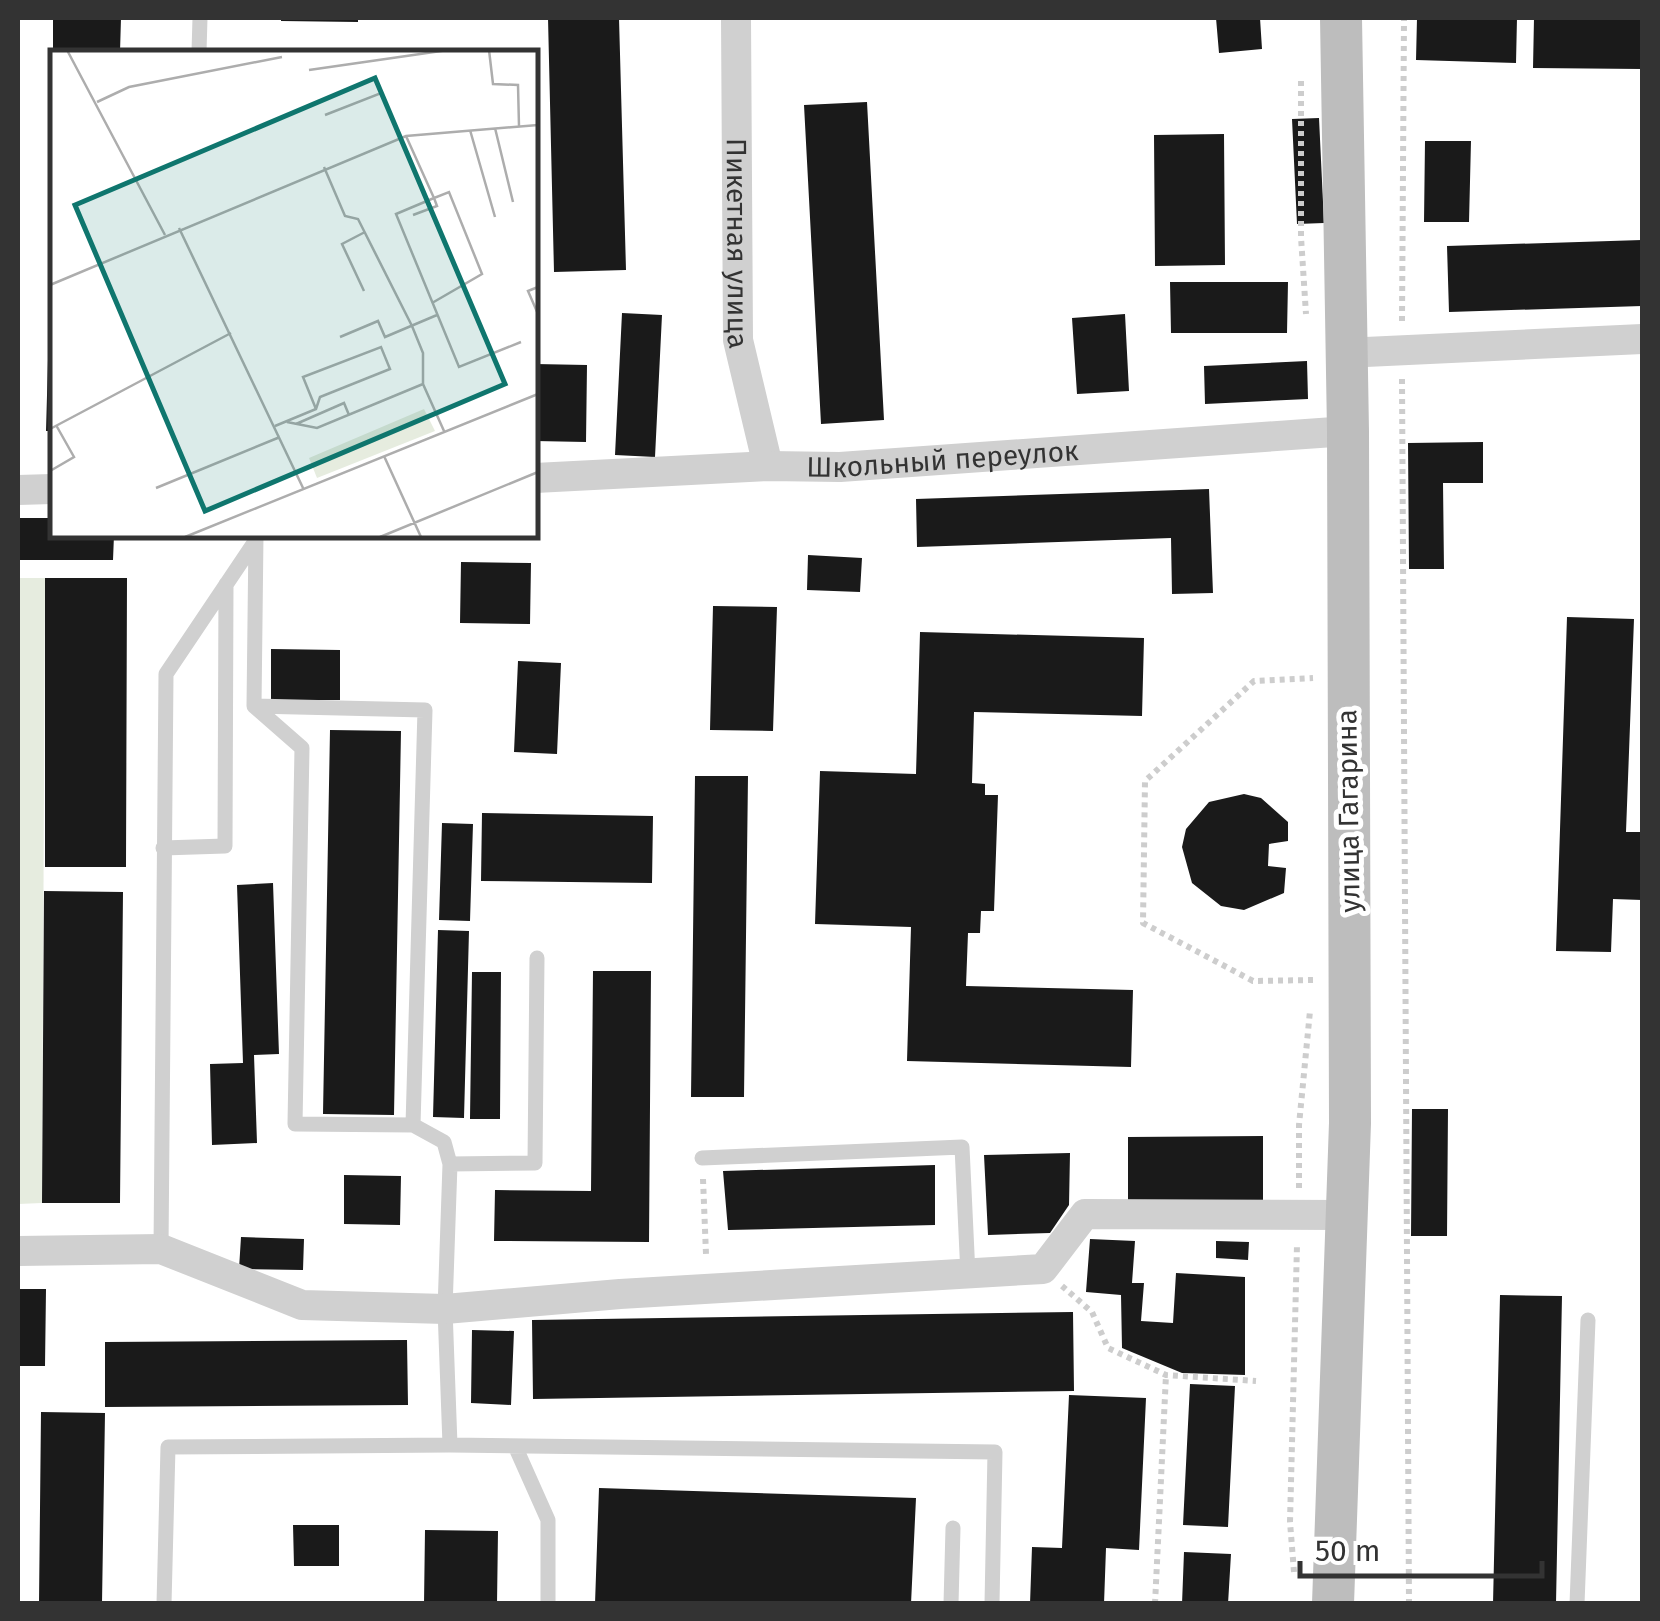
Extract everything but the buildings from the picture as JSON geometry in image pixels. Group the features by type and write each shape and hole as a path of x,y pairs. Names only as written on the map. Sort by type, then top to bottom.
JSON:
{"street":[{"name":"Пикетная улица","path":"736,18 738,340 768,466"},
{"name":"улица Гагарина","path":"1314,1595 1349,1215 1348,431 1341,18"},
{"path":"1344,353 1642,339"},
{"name":"Школьный переулок","path":"538,478 768,466 840,467 1348,431"},
{"path":"18,490 50,490"},
{"path":"18,1251 161,1249 302,1305 445,1310 620,1294 1042,1269 1085,1214 1349,1215"}],"lane":[{"path":"199,50 200,18"},
{"path":"161,1249 166,674 256,538"},
{"path":"256,538 254,706 302,748 295,1124 412,1125 444,1142 450,1164 445,1310 450,1444"},
{"path":"162,848 225,846 226,584"},
{"path":"254,706 425,710 412,1125"},
{"path":"450,1164 534,1163 537,958"},
{"path":"702,1158 962,1147 968,1275"},
{"path":"1577,1604 1588,1320"},
{"path":"164,1604 168,1447 450,1444 995,1452 992,1604"},
{"path":"514,1446 548,1520 548,1604"},
{"path":"951,1604 953,1528"}],"path":[{"path":"1404,18 1401,350 1409,1604"},
{"path":"1314,660 1314,697"},
{"path":"1312,980 1252,981 1142,923 1145,781 1254,682 1314,678"},
{"path":"1313,961 1299,1124 1290,1522 1314,1595"},
{"path":"702,1158 706,1254"},
{"path":"1042,1269 1092,1312 1108,1348 1166,1375 1256,1381"},
{"path":"1155,1604 1166,1375"}],"shaded area":[{"path":"18,578 45,578 42,1203 18,1204"}]}
